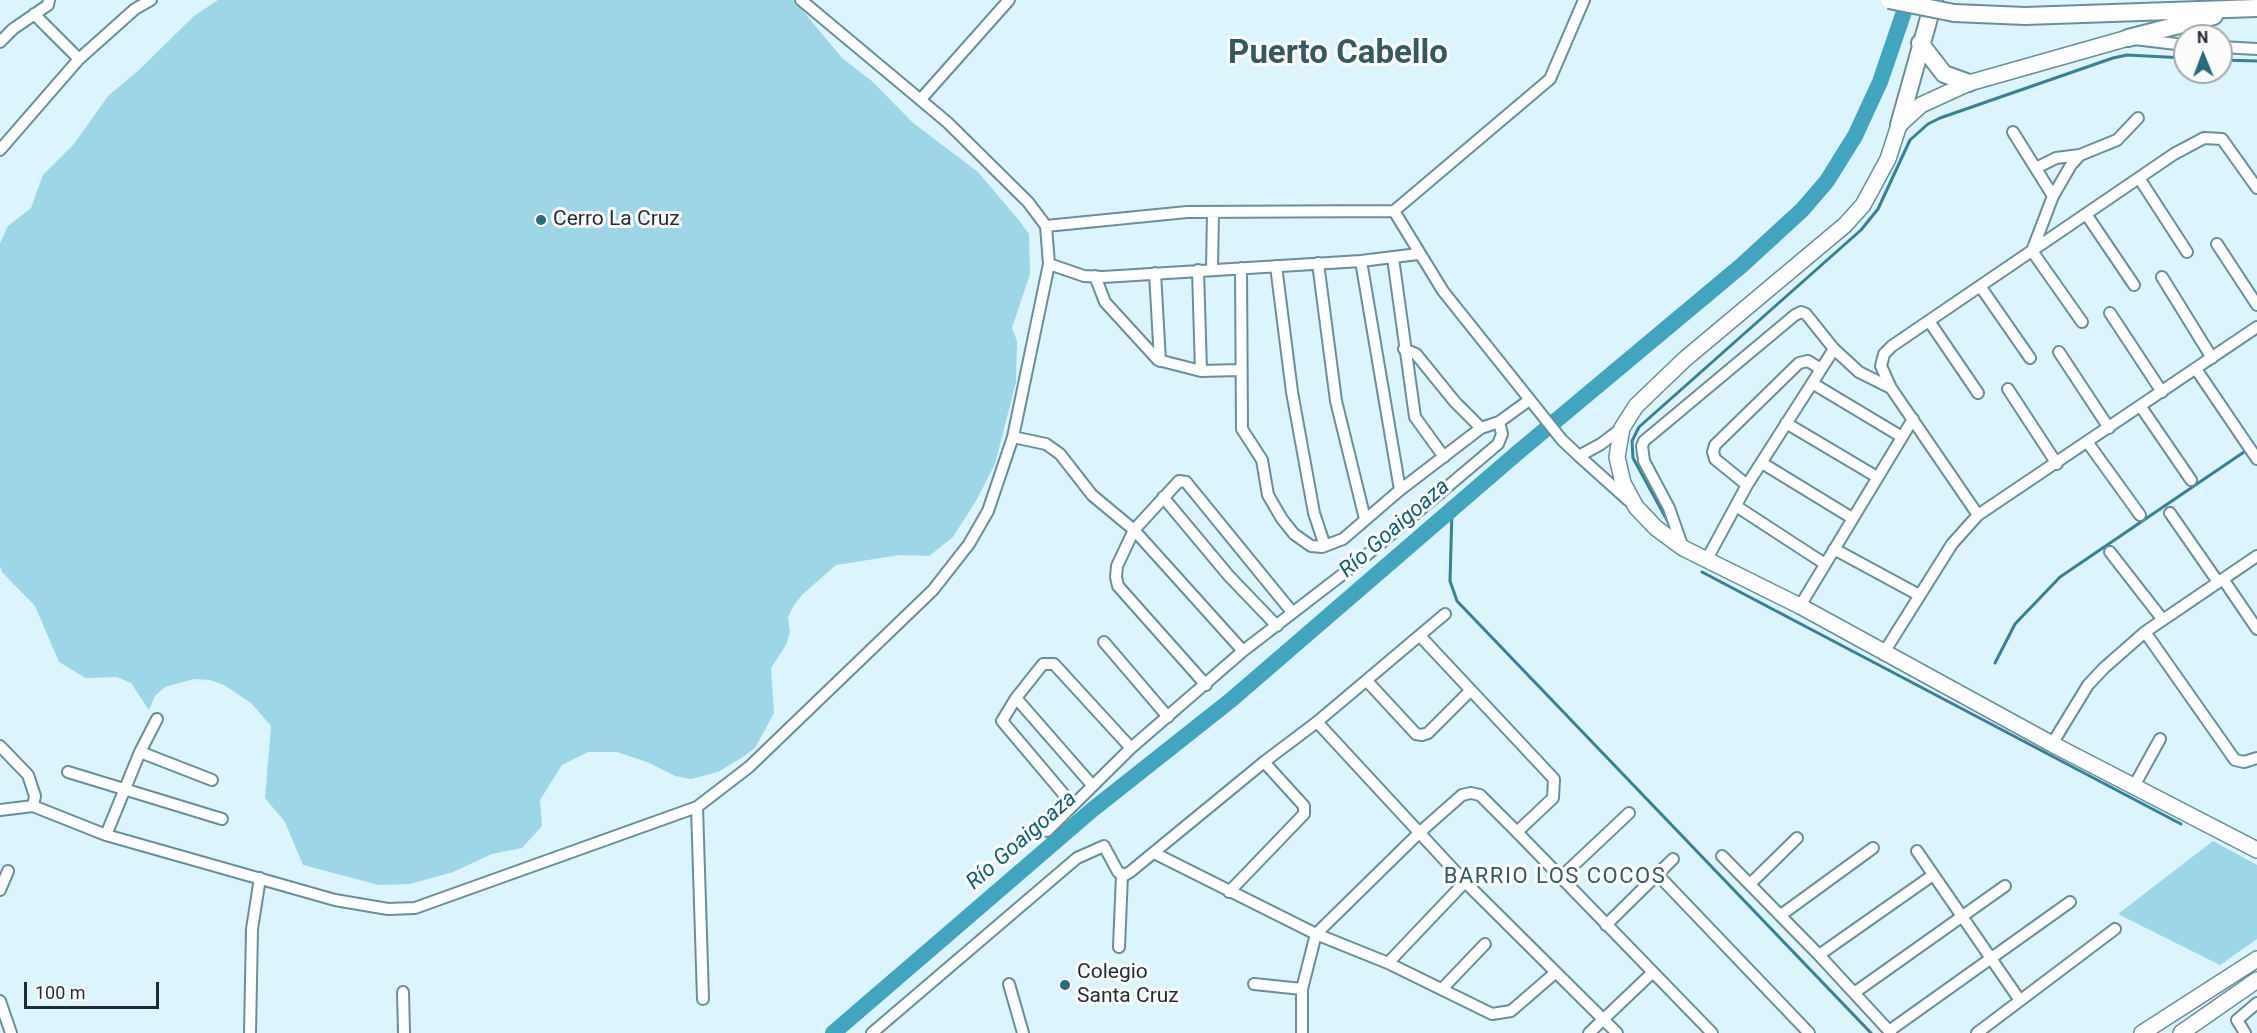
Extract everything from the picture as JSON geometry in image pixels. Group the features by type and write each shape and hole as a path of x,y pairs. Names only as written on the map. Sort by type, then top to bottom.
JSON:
{"main road":[{"path":"1889,0 1954,12 2025,16 2254,8"},
{"path":"1934,0 1888,159 1863,205 1845,225 1685,359 1636,406 1622,428 1617,457 1623,483 1636,507 1656,528 1683,548 1800,606 1882,654 2209,827 2257,850"},
{"path":"1899,124 1921,105 1970,83 2128,38 2254,8"},
{"path":"2114,13 2134,23 2134,29 2128,38"},
{"path":"1920,43 1944,74 1970,83"},
{"path":"2142,1033 2257,959"},
{"path":"2181,1033 2257,980"}],"street":[{"path":"0,42 13,29 48,5 49,0"},
{"path":"0,150 79,60 135,9 151,0"},
{"path":"0,810 33,806 106,834 335,900 387,909 415,908 697,807 749,766 933,590 969,544 988,511 1013,437 1049,264 1046,226 1028,202 921,99 801,0"},
{"path":"921,99 1009,0"},
{"path":"1046,226 1213,212 1394,211 1550,79 1584,0"},
{"path":"34,14 79,60"},
{"path":"2128,38 2149,43 2173,44"},
{"path":"2233,47 2257,49"},
{"path":"2036,168 2055,158 2079,155 2117,140 2138,118"},
{"path":"2013,132 2054,196"},
{"path":"1978,515 1891,388 1881,366 1884,354 2174,154 2204,138 2222,139 2257,188"},
{"path":"2032,251 2054,196 2079,155"},
{"path":"2139,178 2187,252"},
{"path":"1394,211 1418,254 1443,291 1528,401 1562,440 1636,507"},
{"path":"1212,270 1213,212"},
{"path":"2086,214 2134,285"},
{"path":"2217,244 2257,305"},
{"path":"2032,251 2082,322"},
{"path":"1049,264 1095,276 1361,261 1418,254"},
{"path":"1393,258 1415,417 1444,457"},
{"path":"1361,261 1400,490"},
{"path":"1318,263 1336,401 1358,501 1365,519"},
{"path":"1276,266 1292,392 1314,513 1325,546"},
{"path":"1241,268 1239,370 1241,424 1263,463 1270,499 1294,534 1311,546 1325,546 1343,539 1400,490 1481,428 1499,422 1528,401"},
{"path":"1198,270 1201,371"},
{"path":"1155,273 1160,361"},
{"path":"1095,276 1105,302 1160,361 1201,371 1239,370"},
{"path":"2162,277 2212,358"},
{"path":"1980,286 2030,358"},
{"path":"1683,548 1669,508 1644,460 1642,446 1644,441 1798,313 1806,314 1834,349 1859,372 1891,388"},
{"path":"2110,313 2162,392"},
{"path":"1929,321 1978,393"},
{"path":"1882,654 1952,544 1978,515 2057,464 2257,327"},
{"path":"1404,349 1416,354 1455,402 1481,428"},
{"path":"1707,560 1748,485 1834,349"},
{"path":"2060,352 2109,428"},
{"path":"1748,485 1735,478 1715,459 1713,452 1715,446 1799,363 1808,360 1821,369"},
{"path":"2196,369 2257,459"},
{"path":"1812,383 1902,436"},
{"path":"2008,389 2057,464"},
{"path":"2141,406 2191,480"},
{"path":"1800,606 1913,419"},
{"path":"1047,831 1131,748 1243,651 1356,564 1498,444 1502,434 1499,422"},
{"path":"1786,423 1877,477"},
{"path":"1579,456 1601,444 1622,428"},
{"path":"1013,437 1046,444 1060,454 1092,495 1134,530 1243,651"},
{"path":"2088,443 2140,515"},
{"path":"1762,463 1852,518"},
{"path":"1206,685 1118,586 1117,566 1134,530 1179,481 1186,482 1292,612"},
{"path":"1163,497 1229,576 1277,626"},
{"path":"1736,506 1824,564"},
{"path":"2170,513 2257,629"},
{"path":"1834,549 1919,595"},
{"path":"2110,552 2163,620"},
{"path":"2052,744 2088,685 2104,668 2145,632 2257,556"},
{"path":"1122,875 1130,872 1264,762 1317,722 1421,637 1445,614"},
{"path":"2145,632 2235,760 2244,762 2257,758"},
{"path":"1421,637 1554,779 1553,798 1517,832"},
{"path":"1104,642 1168,717"},
{"path":"1072,804 1004,725 1004,716 1043,664 1054,664 1131,748"},
{"path":"1367,681 1416,734 1422,735 1428,733 1470,691"},
{"path":"1016,698 1092,785"},
{"path":"106,834 140,752 157,719"},
{"path":"1317,722 1465,882 1617,1033"},
{"path":"2134,786 2160,739"},
{"path":"0,746 28,775 34,796 33,806"},
{"path":"140,752 212,780"},
{"path":"1229,892 1304,814 1304,806 1264,762"},
{"path":"68,772 222,819"},
{"path":"1302,1033 1302,989 1316,934 1419,833 1462,795 1471,793 1480,795 1712,1033"},
{"path":"697,807 703,999"},
{"path":"1560,878 1629,813"},
{"path":"1750,884 1797,838"},
{"path":"872,1033 1077,858 1104,846 1118,872 1122,875"},
{"path":"1781,915 1873,848"},
{"path":"1917,851 2019,999"},
{"path":"1154,853 1316,934 1388,963 1492,1014 1511,1011 1555,973"},
{"path":"1722,856 1781,915 1890,1032 1989,957 2070,902"},
{"path":"1606,925 1673,859"},
{"path":"0,890 8,871"},
{"path":"1119,947 1122,875"},
{"path":"1658,875 1809,1033"},
{"path":"1819,955 1933,875"},
{"path":"250,1033 252,929 260,878"},
{"path":"1388,963 1465,882"},
{"path":"1854,993 2005,886"},
{"path":"1977,1033 2019,999 2115,929"},
{"path":"1442,989 1485,944"},
{"path":"1589,1033 1652,974"},
{"path":"1009,984 1023,1033"},
{"path":"1254,984 1302,989"},
{"path":"403,992 404,1033"},
{"path":"0,1001 2,1013 11,1033"},
{"path":"2245,1033 2237,1020 2257,1003"}],"shaded area":[{"path":"218,0 794,0 842,58 873,82 912,122 978,172 1029,234 1030,274 1012,328 1017,341 1016,382 995,464 976,501 953,537 929,556 900,555 836,565 803,594 788,617 790,632 786,645 771,668 774,713 755,748 743,757 718,772 691,779 675,776 647,762 617,752 588,752 562,765 540,800 542,826 522,848 492,854 453,872 410,884 379,885 303,865 285,822 265,798 271,726 251,703 224,685 210,680 194,679 165,687 155,696 149,710 131,683 117,677 86,678 59,662 35,606 2,572 0,566 0,243 8,226 31,208 43,175 74,144 108,96 140,69 194,16"},
{"path":"2213,841 2257,865 2257,939 2220,965 2118,914"}],"waterway":[{"name":"Río Goaigoaza","path":"833,1033 1092,810 1231,700 1516,454 1741,266 1802,210 1827,181 1855,136 1880,82 1908,0"},
{"path":"1673,531 1633,458 1632,441 1639,427 1861,230 1878,209 1910,140 1928,124 1940,118 2113,58 2127,55 2173,57"},
{"path":"2233,60 2257,61"},
{"path":"1995,663 2015,624 2060,577 2244,452"},
{"path":"1452,510 1450,581 1457,601 1871,1033"},
{"path":"1702,572 2181,824"}],"place":[{"name":"Cerro La Cruz","path":"541,220"},
{"name":"Colegio Santa Cruz","path":"1065,985"}],"district":[{"name":"Puerto Cabello","path":"1338,55"},
{"name":"BARRIO LOS COCOS","path":"1555,877"}]}
